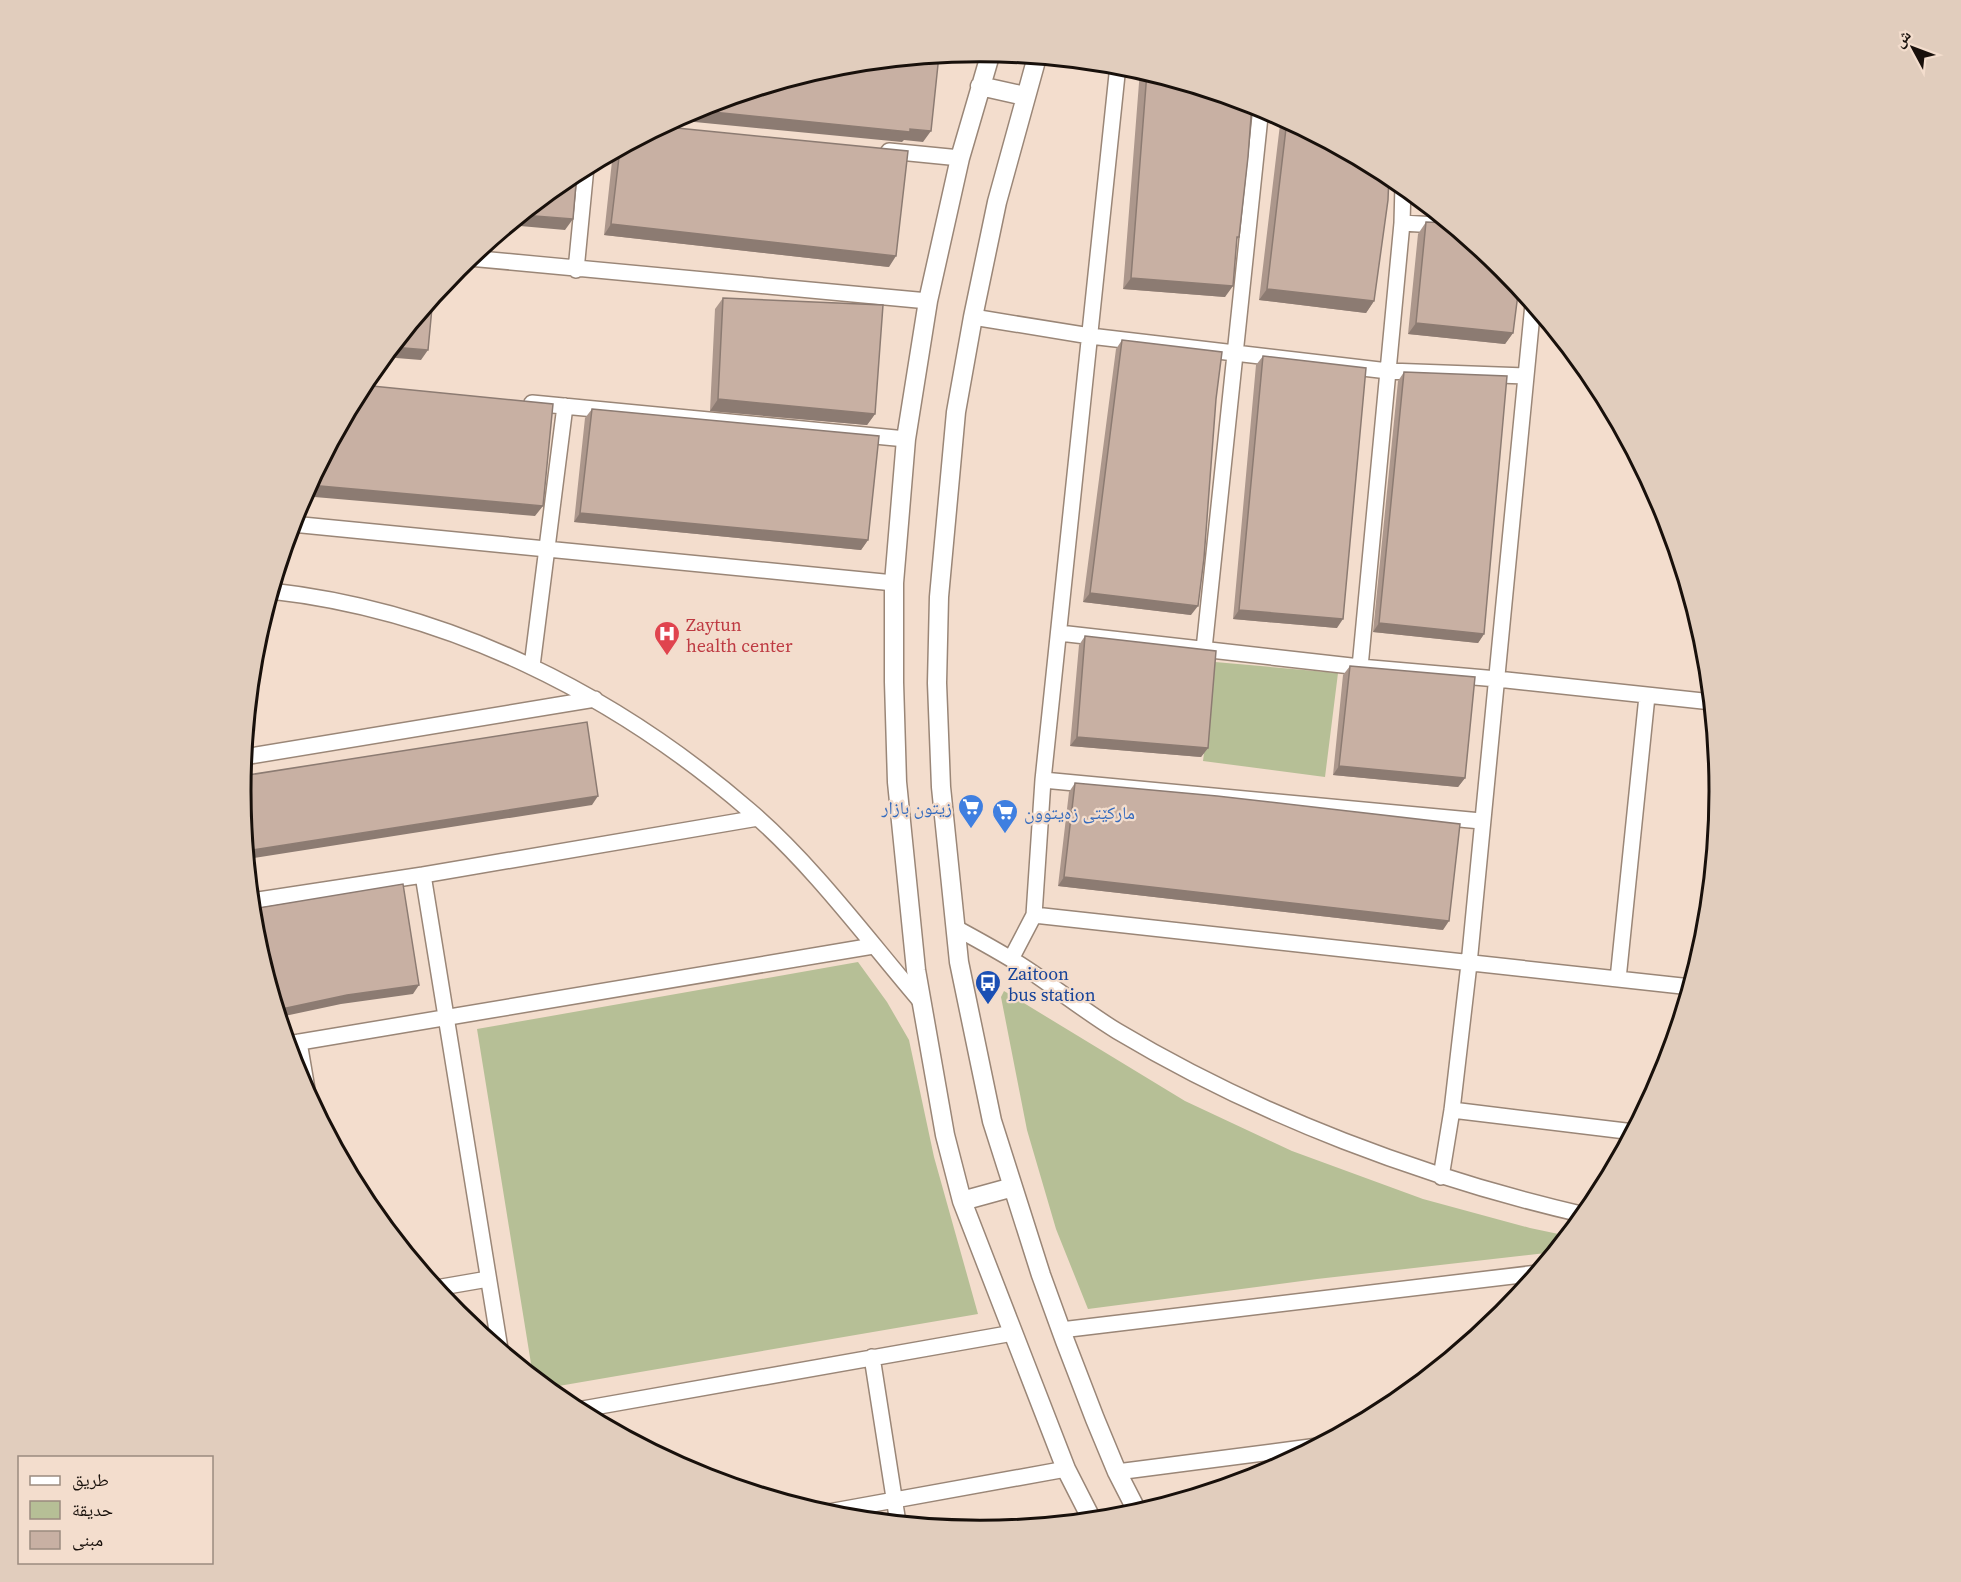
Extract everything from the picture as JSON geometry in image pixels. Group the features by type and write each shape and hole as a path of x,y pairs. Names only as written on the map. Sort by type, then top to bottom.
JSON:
{"street":[{"path":"988,62 960,158 928,301 906,439 894,583 897,782 916,970 945,1135 962,1201 1066,1469 1088,1512"},
{"path":"1035,64 997,202 956,412 939,597 937,683 941,787 959,962 992,1120 1041,1275 1061,1330 1117,1472 1133,1504"},
{"path":"1011,959 1034,915 1043,780 1117,75"},
{"path":"980,86 1025,96"},
{"path":"1204,649 1261,117"},
{"path":"879,150 960,158"},
{"path":"576,270 585,178"},
{"path":"1360,667 1403,196"},
{"path":"1402,223 1440,225"},
{"path":"482,260 928,301"},
{"path":"1441,1177 1452,1110 1468,964 1532,314"},
{"path":"973,316 1090,336 1388,371 1526,376"},
{"path":"520,402 906,439"},
{"path":"532,666 565,406"},
{"path":"302,525 894,583"},
{"path":"279,592 351,604 422,623 532,666 595,699 643,728 758,818 822,885 922,1003"},
{"path":"1059,633 1360,667 1704,701"},
{"path":"1618,979 1647,696"},
{"path":"252,756 595,699"},
{"path":"1043,780 1481,821"},
{"path":"259,900 423,875 758,818"},
{"path":"423,875 498,1337"},
{"path":"1034,915 1683,986"},
{"path":"956,928 1011,959 1116,1030 1196,1074 1285,1116 1441,1177 1575,1212"},
{"path":"297,1042 873,946"},
{"path":"1452,1110 1626,1130"},
{"path":"962,1201 1013,1187"},
{"path":"1061,1330 1527,1274"},
{"path":"446,1286 488,1279"},
{"path":"591,1408 1013,1333"},
{"path":"872,1357 897,1515"},
{"path":"1117,1472 1294,1449"},
{"path":"850,1508 1066,1469"}],"green space":[{"path":"1215,662 1338,673 1325,777 1203,761"},
{"path":"858,962 887,1002 909,1040 934,1157 978,1314 558,1386 531,1366 477,1029"},
{"path":"1004,991 1185,1101 1292,1151 1423,1199 1560,1234 1544,1253 1317,1279 1088,1309 1056,1229 1027,1130 1001,997"}],"building":[{"path":"938,63 931,131 910,129 910,132 714,112 792,86 885,68"},
{"path":"1146,81 1215,100 1251,114 1233,286 1131,278"},
{"path":"677,128 908,151 896,256 611,224 619,157"},
{"path":"1286,129 1345,159 1386,184 1389,186 1388,200 1374,301 1267,289"},
{"path":"576,183 573,219 532,216"},
{"path":"1426,222 1437,222 1496,275 1517,298 1513,333 1416,323"},
{"path":"723,298 883,305 875,414 718,399"},
{"path":"432,310 428,350 401,348"},
{"path":"1122,340 1222,352 1198,606 1090,593"},
{"path":"1263,356 1366,368 1343,619 1239,610"},
{"path":"1404,372 1507,376 1484,634 1379,623"},
{"path":"374,386 553,404 543,506 318,486 349,426"},
{"path":"592,409 879,436 868,540 580,513"},
{"path":"1085,636 1216,651 1208,748 1077,737"},
{"path":"1350,666 1475,677 1465,778 1339,766"},
{"path":"587,722 598,796 254,850 252,774"},
{"path":"1075,783 1217,796 1460,824 1449,921 1064,877"},
{"path":"403,884 419,985 347,995 285,1008 276,980 261,908"}],"place":[{"name":"Zaytun health center","path":"667,657"},
{"name":"زيتون بازار","path":"971,830"},
{"name":"مارکێتی زەیتوون","path":"1005,835"},
{"name":"Zaitoon bus station","path":"988,1006"}]}
